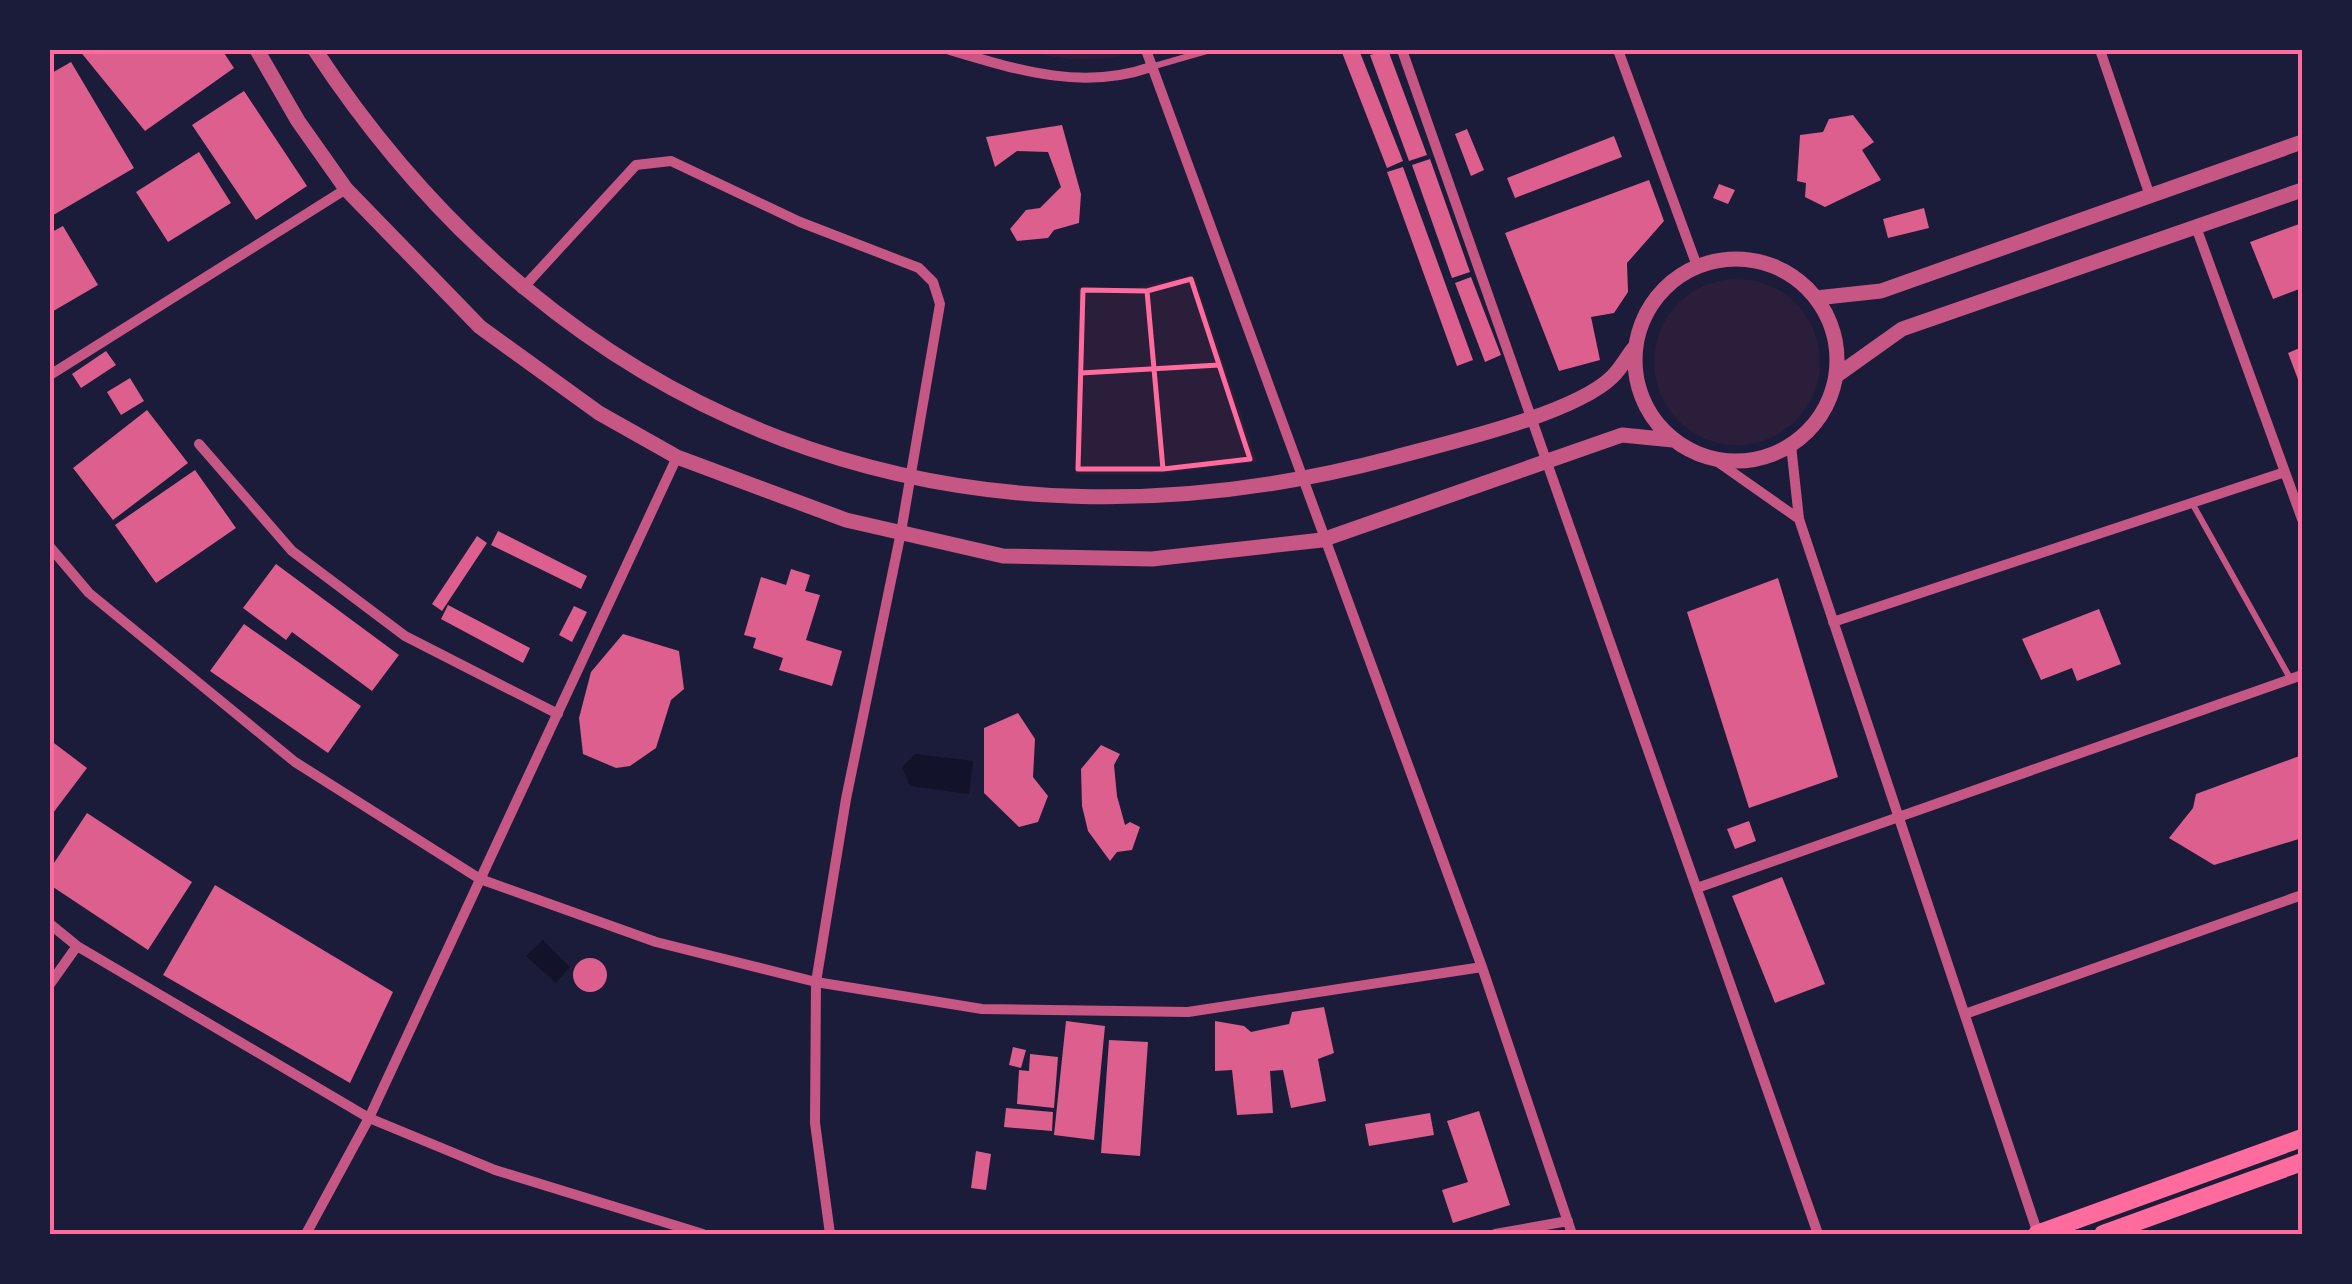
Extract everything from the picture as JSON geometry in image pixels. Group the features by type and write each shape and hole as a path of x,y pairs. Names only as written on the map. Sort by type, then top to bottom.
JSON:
{"main road":[{"path":"2038,1234 2302,1138"},
{"path":"2103,1234 2302,1162"}],"street":[{"path":"257,50 298,122 346,189 480,327 599,413 677,457 846,520 1003,556 1134,559 1322,540 1622,435 1673,440 1716,460 1799,520"},
{"path":"315,50 361,120 426,197 522,289 596,344 685,399 778,439 911,476 1047,499 1164,495 1302,482 1532,416 1591,392 1612,377 1634,346 1655,298 1697,266 1729,259 1762,262 1792,276 1816,298 1830,321 1836,348 1836,376 1828,403 1813,426 1792,445 1742,462 1716,460"},
{"path":"950,50 1032,74 1063,78 1124,76 1152,66"},
{"path":"1146,50 1164,109 1322,540 1482,966 1572,1234"},
{"path":"1402,50 1818,1234"},
{"path":"1618,50 1697,266"},
{"path":"2100,50 2150,196"},
{"path":"1816,298 1881,291 2302,142"},
{"path":"522,289 636,165 653,160 670,161 800,222 919,268 932,282 940,304 901,532 846,799 816,982 815,1123 830,1234"},
{"path":"50,375 346,189"},
{"path":"1836,376 1902,329 2302,190"},
{"path":"2196,226 2302,519"},
{"path":"1634,346 1642,398 1654,421 1673,440"},
{"path":"199,444 292,550 391,626 558,714"},
{"path":"1792,445 1799,520 2038,1234"},
{"path":"306,1234 369,1118 677,457"},
{"path":"1833,622 2285,472"},
{"path":"50,547 90,593 294,762 480,879 656,942 816,982 982,1008 1188,1012 1482,966"},
{"path":"1697,888 2296,677"},
{"path":"1964,1014 2302,895"},
{"path":"50,924 77,946 369,1118 495,1170 703,1234"},
{"path":"50,984 77,946"},
{"path":"1494,1234 1568,1222"}],"lane":[{"path":"1152,66 1210,50"},
{"path":"2192,503 2296,677"}],"path":[{"path":"1191,279 1250,459 1163,469 1078,469 1083,290 1147,291 1191,279"},
{"path":"1147,291 1163,469"},
{"path":"1081,373 1219,365"}],"shaded area":[{"path":"1023,50 1119,50 1121,56 1072,59"},
{"path":"1194,275 1257,462 1159,474 1075,474 1079,287 1132,288"},
{"path":"1737,279 1769,285 1796,303 1814,330 1820,362 1814,394 1796,421 1769,439 1737,445 1705,439 1678,421 1660,394 1654,362 1660,330 1678,303 1705,285"},
{"path":"915,754 973,761 969,794 910,786 902,767"},
{"path":"543,940 570,967 556,983 526,956"}],"building":[{"path":"79,50 222,50 234,68 145,131"},
{"path":"1341,50 1359,50 1403,161 1387,168"},
{"path":"1388,50 1427,155 1409,161 1370,55"},
{"path":"71,62 134,168 50,217 50,74"},
{"path":"244,91 307,186 256,220 192,125"},
{"path":"1853,115 1874,142 1862,150 1881,180 1825,207 1805,197 1806,183 1797,181 1800,135 1823,132 1829,119"},
{"path":"1062,125 1081,194 1079,223 1054,230 1048,238 1017,241 1010,229 1026,210 1040,208 1061,187 1048,152 1017,151 995,167 986,137"},
{"path":"1467,129 1484,170 1471,176 1455,134"},
{"path":"1614,136 1622,157 1515,198 1507,178"},
{"path":"199,152 231,203 168,242 136,192"},
{"path":"1430,159 1470,272 1452,278 1412,165"},
{"path":"1403,167 1473,360 1457,366 1387,172"},
{"path":"1649,180 1664,221 1627,263 1628,292 1614,313 1591,317 1600,360 1559,371 1505,233"},
{"path":"1719,184 1735,190 1728,204 1713,198"},
{"path":"1924,208 1929,228 1888,238 1883,219"},
{"path":"2302,223 2302,288 2273,299 2250,242"},
{"path":"63,226 98,285 50,313 50,233"},
{"path":"1471,277 1501,355 1485,362 1455,283"},
{"path":"2302,347 2302,390 2288,353"},
{"path":"106,351 116,365 81,388 72,374"},
{"path":"130,378 144,401 121,415 107,392"},
{"path":"147,410 188,463 113,520 73,468"},
{"path":"195,470 236,528 156,583 115,525"},
{"path":"498,531 587,576 581,589 491,545"},
{"path":"477,536 487,543 442,611 432,604"},
{"path":"276,564 399,655 372,691 292,632 286,640 243,608"},
{"path":"791,569 810,575 805,591 820,595 806,640 842,651 832,686 779,670 783,658 753,648 756,638 744,635 761,577 786,585"},
{"path":"1778,578 1838,777 1749,808 1687,612"},
{"path":"448,605 530,648 523,663 441,619"},
{"path":"574,606 587,612 572,642 559,635"},
{"path":"2099,609 2121,664 2077,681 2072,668 2041,680 2022,639"},
{"path":"244,624 361,706 328,753 210,671"},
{"path":"623,634 679,651 684,689 671,700 656,748 630,766 616,768 583,754 579,718 591,672"},
{"path":"1018,713 1035,739 1033,777 1048,796 1038,822 1019,827 984,793 984,728"},
{"path":"50,740 87,768 50,817"},
{"path":"1101,745 1120,754 1114,765 1117,796 1125,825 1130,822 1140,827 1132,850 1117,852 1110,861 1088,831 1082,806 1081,769"},
{"path":"2302,755 2302,838 2214,865 2169,838 2193,808 2196,794"},
{"path":"87,813 192,882 148,950 50,885 50,869"},
{"path":"1749,821 1756,841 1735,849 1727,829"},
{"path":"1782,877 1825,984 1775,1003 1732,896"},
{"path":"215,885 393,992 350,1083 163,975"},
{"path":"590,958 602,963 607,975 602,987 590,992 578,987 573,975 578,963"},
{"path":"1324,1007 1334,1053 1318,1059 1326,1101 1291,1108 1283,1070 1270,1071 1273,1113 1237,1115 1232,1070 1215,1071 1215,1021 1244,1026 1251,1032 1289,1024 1292,1012"},
{"path":"1066,1021 1105,1026 1094,1140 1054,1135"},
{"path":"1109,1040 1148,1042 1140,1156 1101,1153"},
{"path":"1013,1047 1026,1050 1021,1068 1009,1065"},
{"path":"1030,1054 1058,1057 1054,1108 1017,1104 1019,1070 1029,1071"},
{"path":"1006,1108 1053,1112 1052,1131 1004,1127"},
{"path":"1479,1111 1510,1205 1453,1223 1442,1190 1468,1182 1447,1121"},
{"path":"1430,1113 1434,1135 1369,1146 1365,1124"},
{"path":"976,1151 991,1154 986,1190 971,1188"}]}
